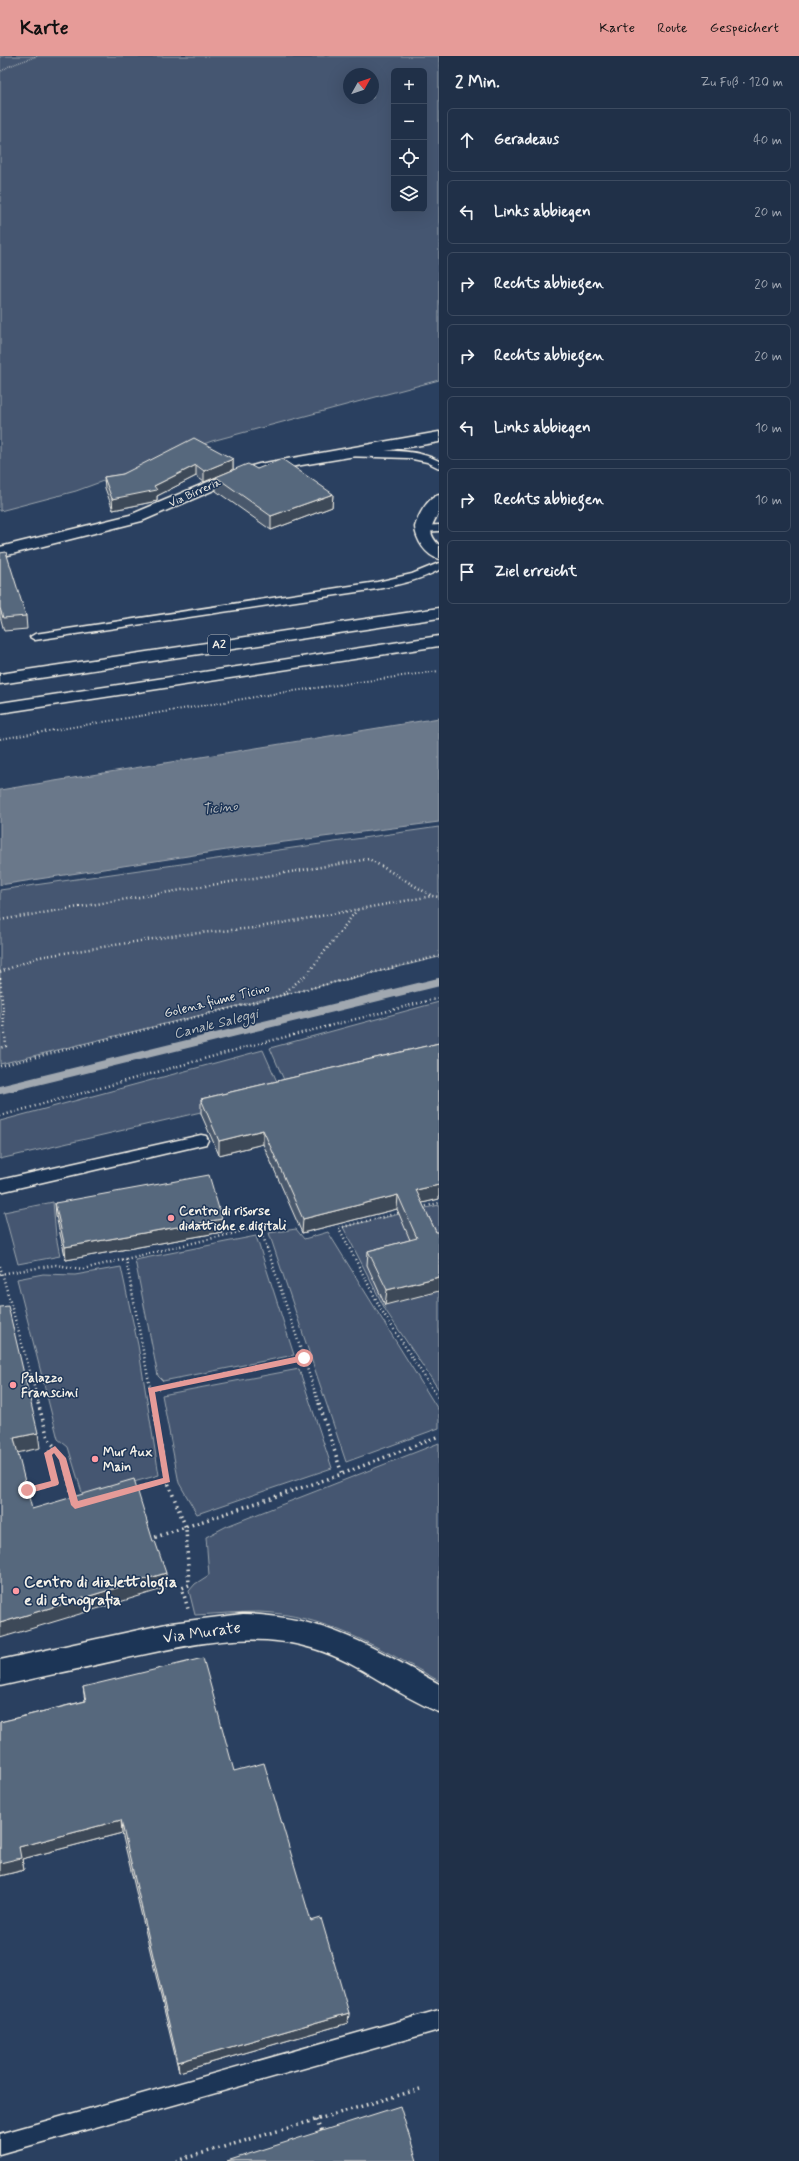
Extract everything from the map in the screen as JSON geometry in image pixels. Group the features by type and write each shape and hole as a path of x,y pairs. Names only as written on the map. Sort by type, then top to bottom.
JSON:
{"main road":[{"name":"Via Birreria","path":"0,552 136,518 250,471 280,464 439,437"},
{"path":"439,500 423,520 422,529 428,543 439,554"},
{"name":"A2","path":"0,679 439,613"},
{"name":"A2","path":"0,708 439,641"},
{"name":"Via Murate","path":"0,1673 195,1631 251,1626 281,1629 314,1636 349,1649 439,1699"}],"lane":[{"path":"346,454 417,457 429,459 439,465"},
{"path":"422,529 439,528"},
{"path":"35,637 386,583 422,574 439,566"},
{"path":"0,1186 202,1140"},
{"path":"0,2144 439,2020"}],"path":[{"path":"0,72 8,66 37,56"},
{"path":"0,739 272,695 439,671"},
{"path":"0,920 369,859 432,896"},
{"path":"0,972 39,957 178,935 254,928 432,896 439,897"},
{"path":"281,995 308,973 357,910"},
{"name":"Golena fiume Ticino","path":"0,1066 439,956"},
{"path":"0,978 6,1046 0,1048"},
{"path":"0,1116 250,1046 439,998"},
{"path":"417,1209 439,1203"},
{"path":"410,1210 339,1228 382,1311 439,1399"},
{"path":"1,1274 56,1264 83,1269 260,1227 342,1474"},
{"path":"126,1259 167,1480 186,1528 189,1585 182,1588"},
{"path":"0,1266 48,1438 63,1458 75,1505"},
{"path":"151,1390 304,1358"},
{"path":"149,1539 186,1528 342,1474 439,1436"},
{"path":"27,1490 55,1483 48,1453 55,1449"},
{"path":"129,1490 167,1480"},
{"path":"176,2161 420,2089"},
{"path":"316,2120 326,2139"}],"shaded area":[{"path":"0,56 439,56 439,380 212,441 76,491 0,511"},
{"path":"439,827 439,957 0,1064 0,890"},
{"path":"439,1002 439,1057 284,1080 270,1048"},
{"path":"263,1050 282,1093 0,1159 0,1121"},
{"path":"53,1202 56,1236 60,1256 18,1264 4,1212"},
{"path":"439,1205 439,1390 386,1311 343,1227"},
{"path":"296,1229 304,1239 328,1232 439,1411 439,1428 346,1462 269,1233"},
{"path":"256,1236 294,1355 163,1381 158,1376 135,1260"},
{"path":"121,1267 138,1345 159,1475 83,1496 68,1447 58,1439 17,1279 43,1274 75,1275"},
{"path":"299,1369 332,1468 197,1514 179,1483 162,1395"},
{"path":"439,1443 439,1681 375,1646 330,1627 306,1619 283,1614 259,1612 195,1615 189,1591 195,1584 209,1575 206,1537 227,1526"}],"water":[{"name":"Ticino","path":"439,718 439,822 246,847 0,885 0,790"}],"building":[{"path":"194,438 233,459 204,471 196,465 154,486 157,490 112,499 104,477 123,474"},
{"path":"282,459 333,494 271,516 216,477 248,464 257,469"},
{"path":"6,552 26,616 3,618 0,608 0,553"},
{"path":"439,1043 439,1185 416,1190 436,1232 439,1232 439,1277 387,1290 368,1251 417,1238 398,1195 303,1219 263,1130 219,1141 201,1099"},
{"path":"209,1175 222,1219 65,1247 55,1203"},
{"path":"8,1306 38,1433 14,1438 32,1509 134,1479 153,1541 155,1541 166,1573 0,1623 0,1307"},
{"path":"203,1658 234,1771 264,1763 311,1921 321,1918 349,2013 178,2062 121,1820 19,1847 21,1858 0,1863 0,1722 86,1701 83,1687"},
{"path":"400,2106 417,2161 227,2161"}],"waterway":[{"name":"Canale Saleggi","path":"0,1090 439,982"}],"place":[{"name":"Centro di risorse didattiche e digitali","path":"171,1218"},
{"name":"Palazzo Franscini","path":"13,1385"},
{"name":"Mur Aux Main","path":"95,1459"},
{"name":"Centro di dialettologia e di etnografia","path":"16,1591"}],"route":[{"path":"27,1490 55,1483 48,1453 55,1449 63,1458 75,1505 167,1480 151,1390 304,1358"}]}
